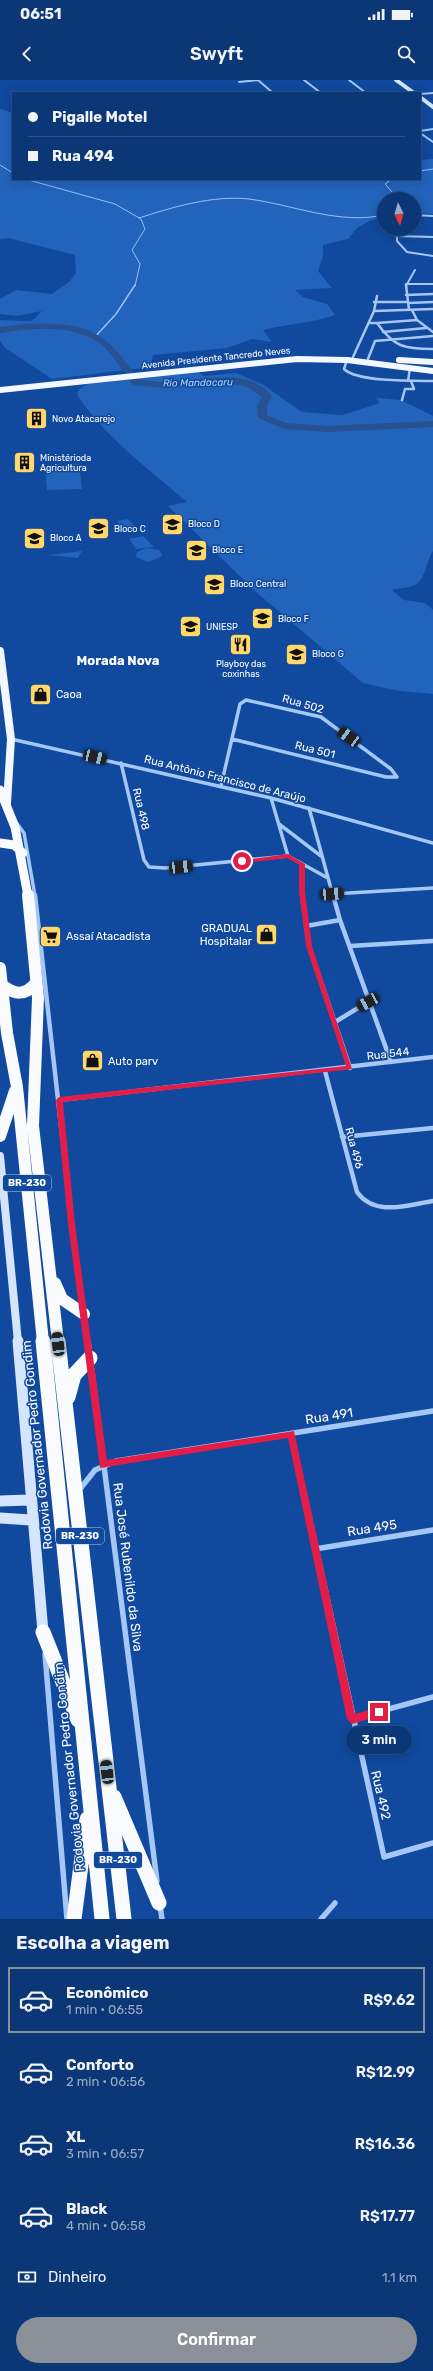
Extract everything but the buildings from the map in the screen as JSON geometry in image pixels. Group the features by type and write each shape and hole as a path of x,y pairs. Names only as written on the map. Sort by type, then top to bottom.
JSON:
{"highway":[{"name":"BR-230","path":"0,790 7,803 23,853 38,1004 32,1102 49,1269 66,1404 124,1919"},
{"path":"0,843 14,845 23,853"},
{"name":"Rodovia Governador Pedro Gondim","path":"0,968 17,1087 102,1919"},
{"path":"2,985 11,992 19,995 30,991 36,983"},
{"path":"0,1136 17,1087"},
{"path":"49,1269 62,1300 84,1314"},
{"path":"66,1404 74,1374 90,1358"},
{"path":"43,1632 83,1734"},
{"path":"109,1785 160,1911"},
{"path":"74,1919 90,1804"}],"main road":[{"path":"396,80 413,92"},
{"path":"421,97 433,107"},
{"name":"Avenida Presidente Tancredo Neves","path":"350,359 433,371"},
{"name":"Avenida Presidente Tancredo Neves","path":"0,387 273,360 368,359 431,362"},
{"path":"422,369 417,365 431,362"},
{"name":"Avenida Presidente Tancredo Neves","path":"0,390 119,375"},
{"path":"0,651 11,740 7,803"},
{"path":"0,1156 15,1297 29,1500 43,1632"},
{"path":"0,1501 29,1500"},
{"path":"0,1518 31,1520"}],"street":[{"path":"239,82 258,80 272,92"},
{"path":"304,80 320,92"},
{"path":"349,80 365,92"},
{"path":"421,96 433,93"},
{"path":"421,132 433,129"},
{"path":"421,133 433,142"},
{"path":"421,215 433,216"},
{"path":"433,237 396,236 404,251 413,255 433,256"},
{"path":"409,310 406,295 406,284 415,270"},
{"path":"406,284 433,284"},
{"path":"406,295 433,294"},
{"path":"377,296 374,302 374,311 369,323 344,369 349,374 410,381 433,381"},
{"path":"374,302 433,302"},
{"path":"374,311 433,309"},
{"path":"412,310 418,320 426,328 433,332"},
{"path":"369,323 418,320"},
{"path":"377,323 383,332 401,348 433,349"},
{"path":"383,332 426,328"},
{"path":"368,359 374,341 433,336"},
{"path":"402,400 405,389 414,389 410,381 410,368"},
{"name":"Rua 502","path":"232,739 240,704 246,700 321,717 397,774 397,777 394,778"},
{"path":"221,786 232,739"},
{"name":"Rua 501","path":"232,739 394,778"},
{"name":"Rua Antônio Francisco de Araújo","path":"11,740 122,763 271,798 433,843"},
{"name":"Rua 498","path":"122,763 144,860 149,867 165,868 288,856"},
{"path":"271,798 288,856 326,877"},
{"path":"309,808 326,877 368,1002 391,1062"},
{"name":"Rua José Rubenildo da Silva","path":"11,817 22,829 30,863 59,1100 72,1224 160,1911"},
{"path":"279,824 321,856"},
{"path":"302,864 302,891 306,926 314,964 350,1068"},
{"path":"332,894 433,888"},
{"path":"306,926 340,920"},
{"path":"350,946 433,941"},
{"path":"335,1022 368,1002"},
{"name":"Rua 544","path":"59,1100 325,1071 433,1057"},
{"name":"Rua 496","path":"325,1071 357,1192 362,1201 376,1207 388,1207 433,1201"},
{"path":"342,1137 433,1128"},
{"name":"Rua 491","path":"76,1494 89,1477 103,1465 116,1461 433,1411"},
{"name":"Rua 492","path":"291,1434 352,1719 384,1857 433,1843"},
{"name":"Rua 495","path":"315,1549 433,1530"},
{"path":"43,1632 67,1919"},
{"path":"352,1719 433,1697"},
{"path":"321,1919 326,1910 335,1903"}],"shaded area":[{"path":"0,109 12,113 12,180 421,180 421,160 433,159 433,214 421,213 421,192 377,192 377,218 357,228 348,239 323,245 323,256 318,271 332,288 295,290 303,297 327,304 335,315 317,320 263,330 272,342 252,339 227,348 153,355 151,367 52,379 5,348 0,341 0,320 32,321 42,311 17,316 0,314 0,299 16,290 52,294 69,282 76,273 75,255 8,238 0,239"},
{"path":"198,372 204,376 236,373 262,384 302,412 342,415 380,403 376,398 401,400 433,416 433,551 424,574 419,582 413,586 392,590 404,600 425,603 433,610 433,694 399,691 363,683 256,592 168,506 187,502 143,465 113,437 99,423 77,394 79,389 88,384"},
{"path":"79,464 82,489 47,490 45,466"},
{"path":"128,519 138,530 122,533 122,530 118,530 121,527 117,525 119,523 117,521"},
{"path":"143,536 154,547 136,549 129,539"},
{"path":"147,548 159,550 162,554 161,557 148,562 136,557 137,552"},
{"path":"82,551 78,558 48,555"}],"waterway":[{"path":"0,165 12,172"},
{"path":"421,171 433,169"},
{"path":"29,180 115,204 139,218"},
{"path":"391,180 385,184 392,192"},
{"path":"139,218 207,200 235,198 266,202 333,216 350,218 377,216"},
{"path":"135,286 140,264 132,250 145,229 139,218"},
{"path":"94,338 116,314 135,285"},
{"name":"Rio Mandacaru","path":"0,330 40,326 69,328 95,336 113,351 135,382 163,385 225,380 251,384 267,396 262,406 262,416 284,426 327,429 433,424"}],"place":[{"name":"Novo Atacarejo","path":"36,419"},
{"name":"Ministérioda Agricultura","path":"24,463"},
{"name":"Bloco D","path":"172,524"},
{"name":"Bloco C","path":"98,529"},
{"name":"Bloco A","path":"35,538"},
{"name":"Bloco E","path":"196,550"},
{"name":"Bloco Central","path":"215,584"},
{"name":"Bloco F","path":"262,619"},
{"name":"UNIESP","path":"190,627"},
{"name":"Playboy das coxinhas","path":"241,645"},
{"name":"Bloco G","path":"297,654"},
{"name":"Caoa","path":"40,694"},
{"name":"GRADUAL Hospitalar","path":"267,934"},
{"name":"Assaí Atacadista","path":"51,936"},
{"name":"Auto parv","path":"93,1061"}],"district":[{"name":"Morada Nova","path":"118,660"}],"route":[{"path":"242,861 288,856 302,864 302,891 309,946 329,1007 344,1046 350,1068 59,1100 72,1224 103,1465 116,1461 291,1434 352,1719 379,1712"}]}
